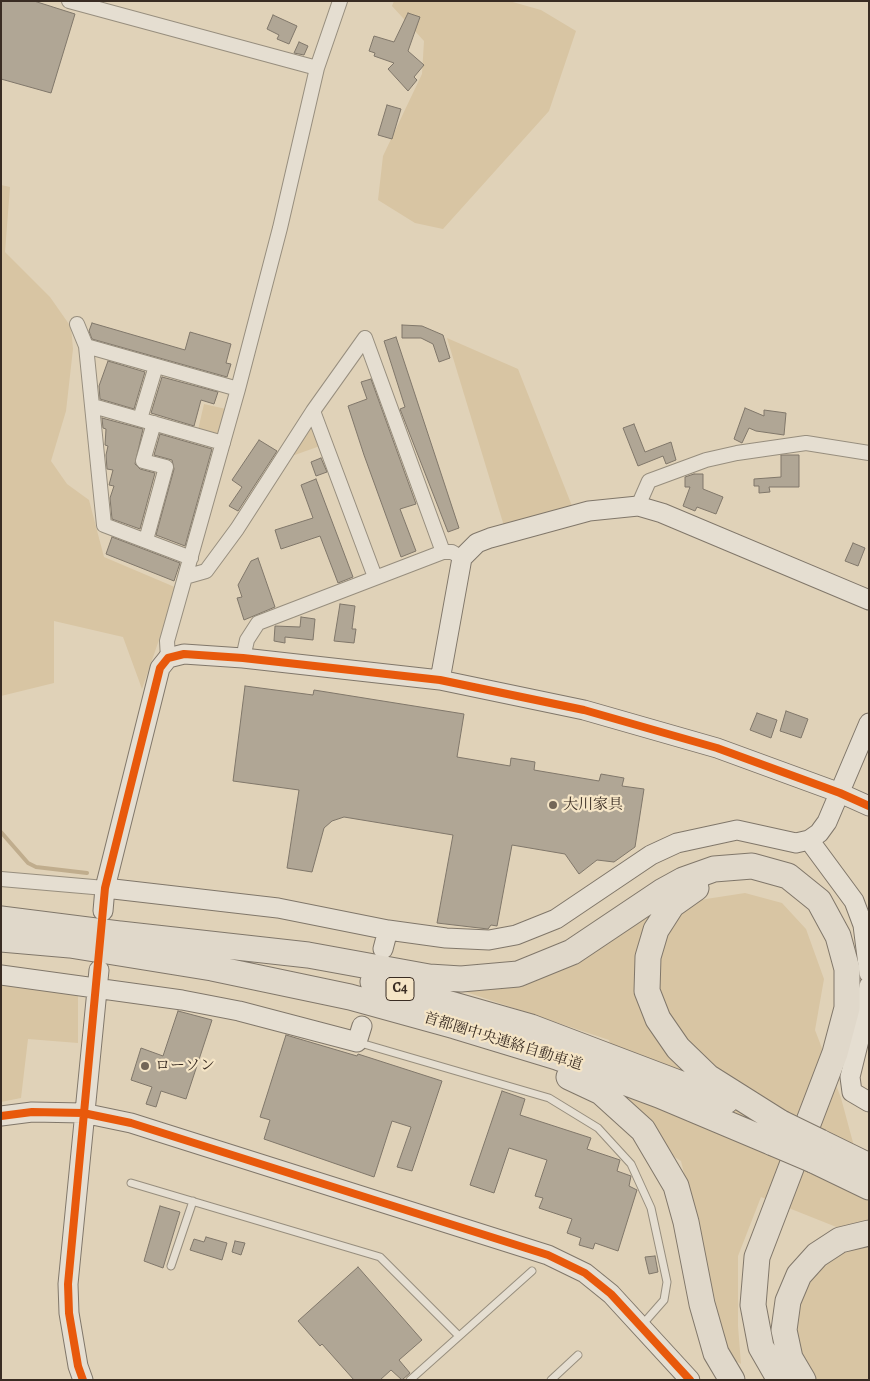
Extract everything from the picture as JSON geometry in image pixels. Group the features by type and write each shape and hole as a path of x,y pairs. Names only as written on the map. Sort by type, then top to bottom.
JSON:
{"highway":[{"path":"120,934 308,955 429,977 480,978 518,974 572,952 663,891 683,880 714,869 752,866 788,876 819,901 838,936 847,969 847,1008 835,1053 757,1257 753,1305 760,1347 780,1380"},
{"path":"766,1380 756,1361 745,1328 743,1294 746,1261 756,1227 812,1088 832,1019 835,980 831,950 812,911 786,890 753,880 724,880 698,887 672,905 656,930 648,957 647,991 658,1019 678,1048 708,1077 777,1133"},
{"name":"首都圏中央連絡自動車道","path":"1,919 120,934 301,967 403,989 531,1027 631,1064 816,1151 869,1166"},
{"name":"首都圏中央連絡自動車道","path":"1,939 70,945 212,968 350,997 557,1057 777,1133"},
{"path":"455,1026 601,1092 643,1130 676,1186 716,1353 732,1380"},
{"name":"首都圏中央連絡自動車道","path":"816,1151 869,1187"},
{"path":"803,1380 790,1358 784,1330 788,1301 799,1275 817,1255 840,1240 869,1233"}],"street":[{"path":"70,1 95,4 316,68"},
{"path":"168,658 167,640 238,389 280,228 316,68 340,1"},
{"path":"77,324 86,346 104,525 191,558"},
{"path":"185,577 206,571 237,529 313,411 365,338 443,552"},
{"path":"86,346 238,389"},
{"path":"146,540 166,467 143,461 156,366"},
{"path":"93,406 223,443"},
{"path":"313,411 375,577"},
{"path":"638,506 649,481 706,460 737,453 806,443 869,453"},
{"path":"440,680 462,558 477,543 490,538 589,511 638,506 662,513 869,600"},
{"path":"243,658 247,640 258,623 443,552 452,552 462,558"},
{"path":"103,911 105,888 160,668 168,658 184,654 243,658 440,680 584,710 717,748 840,793 869,806"},
{"path":"1,879 105,888 278,908 388,930 446,938 489,940 516,935 556,918 651,854 677,843 736,830 796,843 809,840 819,833 827,822 869,723"},
{"path":"809,840 854,901 863,925 869,973"},
{"path":"383,950 388,930"},
{"path":"1,975 98,979 239,1011 360,1034"},
{"path":"83,1380 78,1366 69,1313 68,1284 83,1113 98,979"},
{"path":"869,986 862,1028 850,1077 852,1092 869,1102"},
{"path":"1,1116 32,1112 83,1113 131,1123 548,1255 585,1273 611,1294 690,1380"}],"lane":[{"path":"360,1034 549,1098 598,1128 631,1164 651,1208 667,1282 664,1300 641,1326"},
{"path":"131,1183 380,1256 459,1336"},
{"path":"171,1266 193,1201"},
{"path":"410,1380 532,1270"},
{"path":"551,1380 578,1355"}],"shaded area":[{"path":"394,1 509,1 541,10 576,31 549,111 443,229 415,223 378,200 383,156 422,74 424,41 392,6"},
{"path":"1,185 10,187 5,252 50,297 71,327 73,349 66,411 51,461 67,484 89,500 104,557 177,588 142,689 123,637 54,621 54,683 1,696"},
{"path":"447,338 518,369 574,511 504,526"},
{"path":"204,404 226,409 221,431 216,435 198,430"},
{"path":"312,421 320,446 289,457"},
{"path":"745,893 782,903 806,929 824,979 815,1030 841,1098 869,1202 869,1240 761,1197 738,1256 738,1326 741,1364 729,1357 681,1161 673,1156 630,1106 609,1040 460,990 643,915 706,899"},
{"path":"1,984 78,992 78,1043 28,1039 21,1098 1,1102"},
{"path":"861,1244 869,1244 869,1380 810,1380 801,1369 795,1319 803,1282 826,1260"}],"building":[{"path":"1,1 34,1 75,14 51,93 1,79"},
{"path":"408,13 420,17 408,51 424,65 414,77 417,80 408,91 388,69 394,63 374,56 375,53 369,51 374,36 394,42"},
{"path":"273,15 297,26 289,44 277,39 279,35 267,29"},
{"path":"299,42 308,46 304,55 294,53"},
{"path":"387,105 401,109 392,139 378,135"},
{"path":"92,323 185,350 190,332 231,344 226,363 231,364 227,377 92,339 89,331"},
{"path":"402,325 422,326 443,335 450,358 439,362 433,344 421,338 402,338"},
{"path":"396,337 459,528 448,532 400,409 405,407 384,341"},
{"path":"108,361 145,372 134,409 100,399 99,386"},
{"path":"162,377 218,392 214,404 201,400 194,426 151,413"},
{"path":"371,379 416,504 400,509 416,551 401,557 348,406 367,399 361,382"},
{"path":"745,408 764,416 764,410 786,413 784,435 756,431 749,428 742,443 734,439"},
{"path":"102,418 143,429 135,464 140,469 155,473 140,529 112,519 110,498 114,486 109,485 113,470 107,469 106,455 108,446 105,445 106,429 103,428"},
{"path":"634,424 645,452 671,442 676,460 666,464 663,456 638,466 623,428"},
{"path":"160,434 212,449 185,546 156,535 174,469 172,460 154,455"},
{"path":"259,440 277,451 238,511 229,506 242,487 232,480"},
{"path":"781,455 799,455 799,487 769,487 770,492 759,493 759,486 754,486 754,479 781,477"},
{"path":"321,458 327,472 316,476 311,462"},
{"path":"703,474 703,489 723,497 716,514 697,507 695,511 683,506 690,487 685,487 685,477"},
{"path":"316,479 353,577 338,583 320,536 281,549 275,530 313,518 301,485"},
{"path":"112,537 180,563 174,581 106,554"},
{"path":"853,543 865,548 858,566 845,561"},
{"path":"258,558 275,607 244,620 237,598 242,597 238,585 251,561"},
{"path":"340,604 355,606 352,629 356,629 354,643 334,641"},
{"path":"301,617 315,619 313,640 285,637 285,643 274,641 275,626 300,627"},
{"path":"245,686 313,695 314,690 464,714 457,757 510,766 511,758 535,762 534,770 599,781 601,774 624,778 622,786 644,789 635,847 614,862 597,860 579,874 565,854 512,845 497,926 491,925 488,929 437,923 453,835 344,817 332,821 324,828 312,872 287,868 299,790 233,781"},
{"path":"786,711 808,719 801,738 780,731"},
{"path":"757,713 777,720 771,738 750,730"},
{"path":"178,1011 212,1020 186,1099 161,1091 156,1107 146,1104 152,1087 131,1080 141,1048 163,1056"},
{"path":"286,1035 357,1056 358,1054 442,1081 412,1171 397,1167 411,1127 392,1121 374,1177 264,1139 270,1120 260,1117"},
{"path":"502,1091 525,1099 520,1115 591,1138 587,1149 620,1160 617,1171 631,1176 629,1186 637,1190 618,1251 595,1243 593,1249 579,1245 581,1238 567,1233 572,1219 539,1208 543,1198 535,1196 547,1160 509,1148 494,1193 470,1185"},
{"path":"160,1206 180,1212 163,1268 144,1261"},
{"path":"206,1237 227,1243 222,1260 190,1250 194,1239 204,1242"},
{"path":"235,1241 245,1243 241,1255 232,1252"},
{"path":"655,1256 658,1272 649,1274 645,1257"},
{"path":"358,1267 422,1340 399,1360 410,1373 402,1380 391,1370 380,1380 354,1380 322,1344 320,1346 298,1321"}],"waterway":[{"path":"1,832 28,863 36,867 87,873"}],"cycle path":[{"path":"83,1380 78,1366 69,1313 68,1284 105,888 160,668 168,658 184,654 243,658 440,680 584,710 717,748 840,793 869,806"},
{"path":"1,1116 32,1112 83,1113 131,1123 548,1255 585,1273 611,1294 690,1380"}],"place":[{"name":"大川家具","path":"553,805"},
{"name":"ローソン","path":"145,1066"}]}
